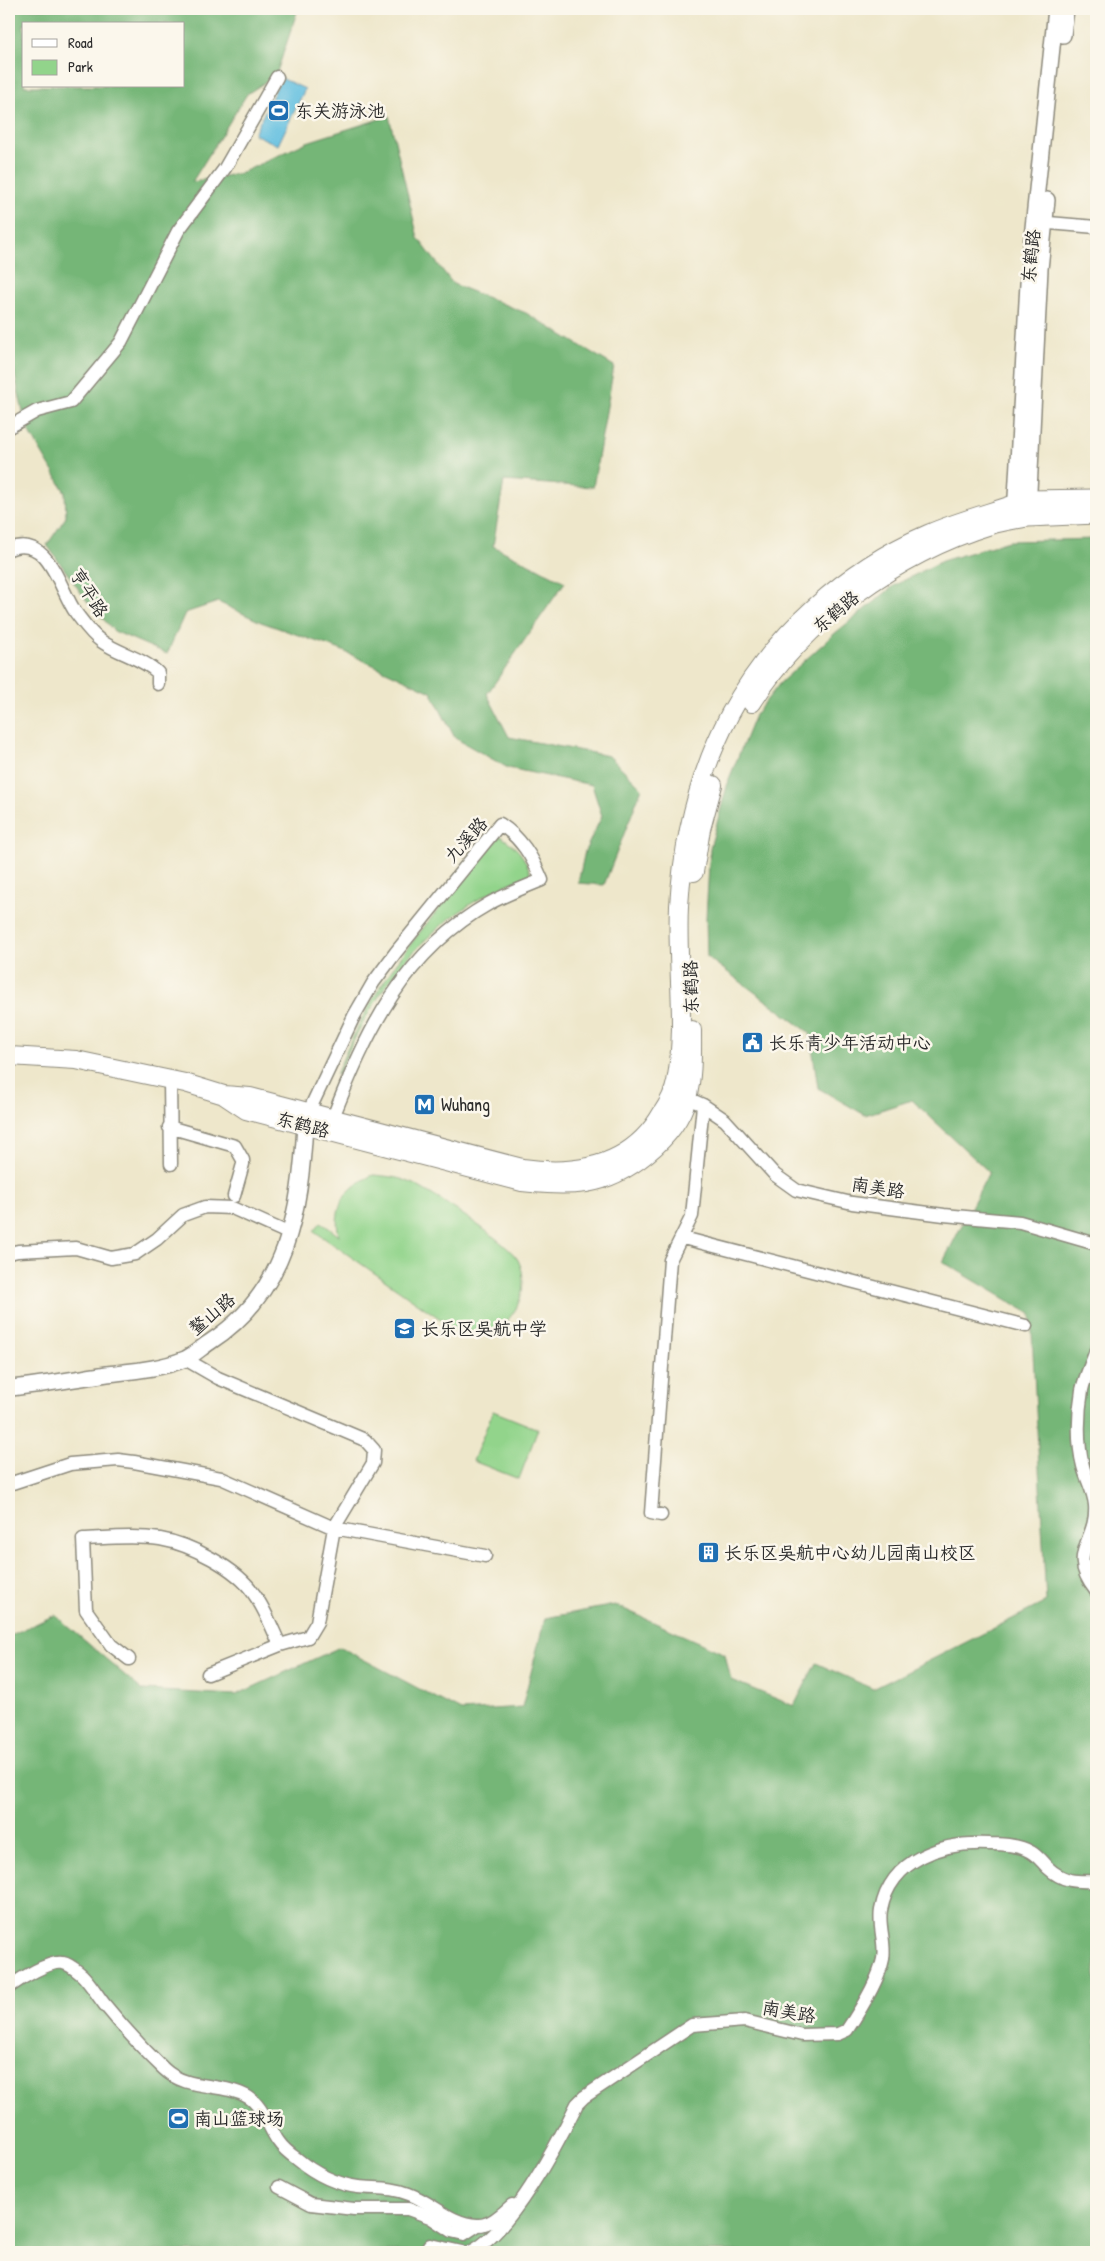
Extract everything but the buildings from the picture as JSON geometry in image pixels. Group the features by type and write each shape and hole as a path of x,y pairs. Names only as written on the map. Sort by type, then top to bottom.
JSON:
{"main road":[{"path":"1021,511 1096,499"},
{"path":"1021,511 1096,514"},
{"name":"东鹤路","path":"9,1056 38,1056 76,1060 170,1080 224,1095 250,1097 306,1119 522,1182 556,1185 588,1183 611,1175 647,1154 670,1130 687,1098 692,1069 689,918 695,862 715,778 742,718 758,692 784,659 844,604 876,580 946,541 1021,511"},
{"name":"东鹤路","path":"306,1119 332,1120 498,1163 547,1172 583,1169 611,1162 639,1143 656,1125 675,1085 681,1016 680,905 686,842 705,775 730,714 772,652 796,624 854,577 893,551 927,534 1021,511"}],"street":[{"name":"东鹤路","path":"1040,222 1056,9"},
{"name":"东鹤路","path":"1021,511 1034,267 1066,9"},
{"path":"9,428 37,411 71,402 121,342 178,231 225,168 277,77"},
{"path":"1040,222 1096,228"},
{"name":"亨平路","path":"9,549 19,545 31,547 42,554 52,566 72,608 86,626 101,641 152,666 158,673 158,684"},
{"name":"九溪路","path":"306,1119 354,1016 374,983 396,952 500,824 522,843 534,860 542,880 490,903 462,922 438,940 406,976 369,1031 332,1120"},
{"path":"170,1080 171,1164"},
{"name":"南美路","path":"687,1098 704,1105 725,1120 775,1175 796,1190 852,1203 944,1215 1020,1222 1096,1244"},
{"path":"661,1515 651,1513 670,1260 683,1238 692,1216 704,1105"},
{"name":"鳌山路","path":"9,1388 151,1368 185,1359 223,1334 265,1290 290,1234 300,1180 306,1119"},
{"path":"170,1127 235,1146 243,1160 243,1164 234,1196"},
{"path":"9,1254 18,1251 76,1248 111,1258 135,1254 157,1239 183,1215 205,1207 232,1208 290,1234"},
{"path":"683,1238 1026,1326"},
{"path":"1096,1350 1082,1389 1080,1432 1083,1468 1093,1493 1096,1507 1083,1552 1082,1566 1086,1579 1096,1591"},
{"path":"185,1359 218,1378 365,1440 374,1450 373,1463 334,1528 317,1622 308,1637 280,1645 208,1674"},
{"path":"9,1484 70,1464 118,1460 221,1478 334,1528 485,1556"},
{"path":"129,1659 110,1645 86,1610 83,1539 132,1537 161,1539 194,1550 235,1573 254,1593 280,1645"},
{"name":"南美路","path":"470,2252 480,2248 499,2230 547,2159 577,2104 584,2097 692,2025 745,2021 802,2035 838,2034 847,2030 876,1976 883,1958 881,1911 884,1898 891,1883 903,1868 918,1857 960,1845 989,1844 1014,1846 1029,1851 1059,1878 1096,1881"},
{"path":"9,1986 21,1978 52,1964 63,1962 82,1975 112,2013 166,2070 178,2078 193,2083 233,2089 251,2099 261,2112 278,2142 311,2169 332,2180 349,2184 393,2188 408,2193 456,2221 478,2225"},
{"path":"279,2188 311,2204 354,2209 408,2209 430,2217 451,2231 464,2234 478,2225 495,2219 522,2197"},
{"path":"425,2252 430,2245 462,2252"}],"green space":[{"path":"9,9 298,9 276,75 247,94 192,182 241,173 307,142 389,116 418,238 453,284 526,313 614,366 593,487 504,481 493,546 565,582 487,694 509,737 609,756 642,788 604,885 578,883 585,851 602,816 592,785 508,768 455,738 431,692 341,650 261,622 218,602 185,613 167,654 114,631 87,601 47,545 66,517 65,492 26,426 9,348"},
{"path":"1096,539 1096,2252 9,2252 9,1636 55,1615 142,1690 236,1695 340,1647 461,1711 522,1707 545,1618 615,1605 725,1654 731,1680 794,1706 816,1663 873,1689 1046,1602 1031,1314 943,1262 989,1172 912,1100 865,1115 818,1088 810,1033 707,957 706,918 710,848 729,779 755,715 780,683 834,634 895,585 942,561 1009,541"},
{"path":"500,836 519,852 526,862 531,875 496,890 465,908 437,929 412,953 390,980 371,1010 353,1041 338,1075 336,1075 362,1018 394,966 423,928"},
{"path":"373,1175 407,1181 417,1186 467,1217 511,1252 518,1260 522,1270 522,1293 512,1315 504,1323 484,1333 465,1331 462,1334 314,1231 321,1222 339,1236 337,1225 343,1199 355,1185"},
{"path":"493,1411 538,1429 519,1479 473,1461"}],"water":[{"name":"东关游泳池","path":"281,78 305,89 278,145 254,134"}],"place":[{"name":"东关游泳池","path":"279,111"},
{"name":"长乐青少年活动中心","path":"753,1043"},
{"name":"Wuhang","path":"425,1105"},
{"name":"长乐区吴航中学","path":"405,1329"},
{"name":"长乐区吴航中心幼儿园南山校区","path":"708,1553"},
{"name":"南山篮球场","path":"178,2119"}]}
